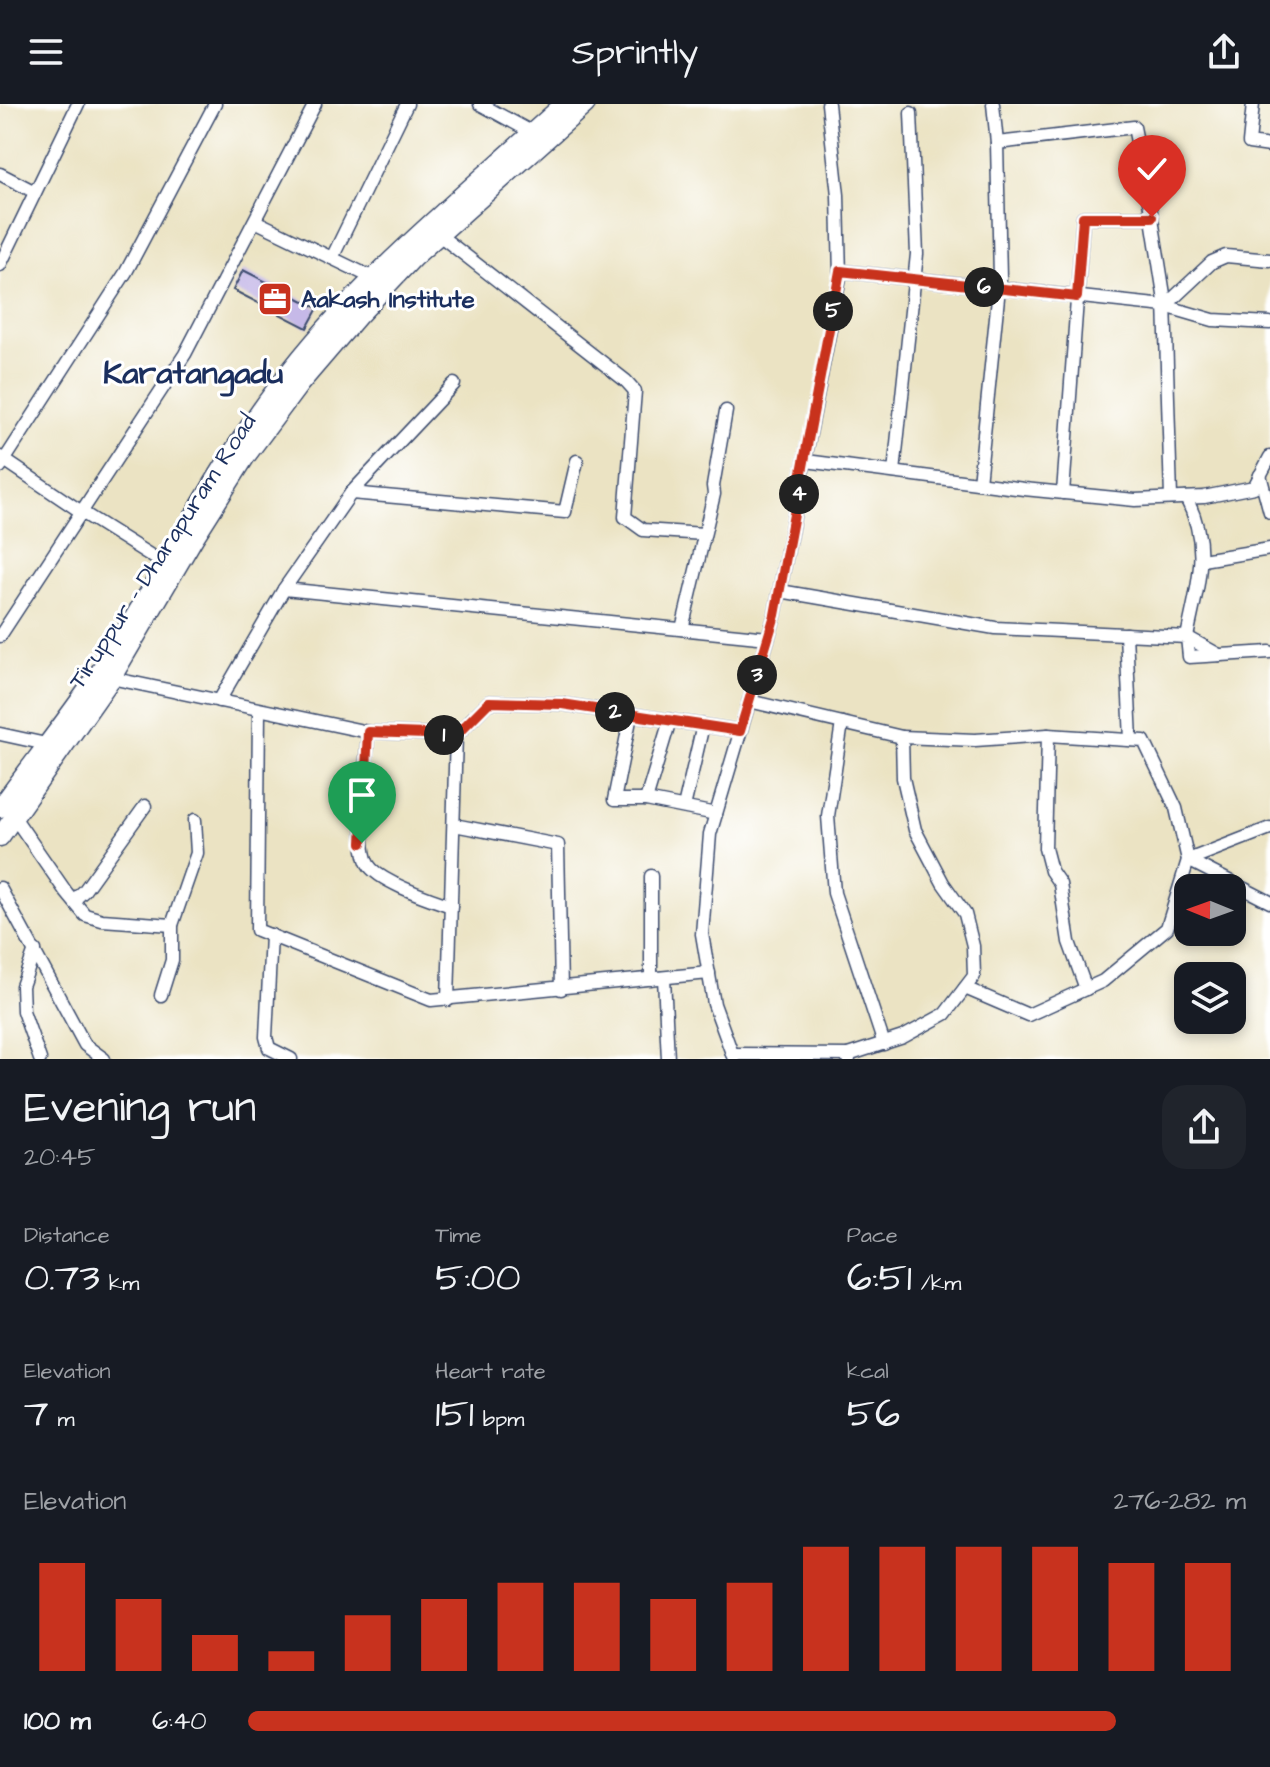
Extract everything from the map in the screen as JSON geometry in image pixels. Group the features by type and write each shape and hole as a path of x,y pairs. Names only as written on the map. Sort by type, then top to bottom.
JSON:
{"highway":[{"path":"170,567 220,472 279,384 328,325 411,241 538,137 564,104"},
{"name":"Tiruppur - Dharapuram Road","path":"0,837 7,812 104,677 170,567 299,385 359,315 438,234 538,137 586,104"},
{"path":"7,812 46,744 104,677"}],"street":[{"path":"0,265 78,104"},
{"path":"170,567 2,461 126,272 215,104"},
{"path":"0,636 185,354 315,104"},
{"path":"332,258 407,104"},
{"path":"480,104 538,137"},
{"path":"828,104 838,195 840,271 780,591 710,834 702,934 714,1004 733,1056 849,1057 903,1037 945,1014 974,976 973,946 965,914 943,883 915,830 903,778 902,737"},
{"path":"979,483 999,288 997,143 993,104"},
{"path":"1253,104 1249,143 1270,146"},
{"path":"894,472 917,254 911,113"},
{"path":"997,143 1134,127 1165,306 1171,498"},
{"path":"0,174 35,192"},
{"path":"1063,493 1083,217 1152,217"},
{"path":"255,221 373,278"},
{"path":"438,234 635,391 625,517 643,530 704,534"},
{"path":"1165,306 1212,262 1226,256 1270,260"},
{"path":"840,271 1165,306 1213,320 1270,323"},
{"path":"219,701 284,589 351,493 454,384"},
{"path":"682,629 714,494 726,411"},
{"path":"806,461 1135,500 1204,497 1254,487 1270,457"},
{"path":"351,493 565,512 577,461"},
{"path":"1260,475 1270,512"},
{"path":"1186,498 1198,519 1202,560 1187,637 1189,657 1270,652"},
{"path":"1202,560 1270,549"},
{"path":"284,589 768,638"},
{"path":"780,591 995,628 1187,637"},
{"path":"1126,634 1131,740"},
{"path":"104,677 368,732 456,735"},
{"path":"749,701 902,737 975,740 1048,735 1144,741 1176,808 1188,860 1167,928 1103,981 1028,1015 965,988"},
{"path":"448,1000 456,735 489,702 562,704 740,731"},
{"path":"259,710 257,930 431,1000 709,973"},
{"path":"631,715 614,800 646,800 716,814"},
{"path":"646,800 670,720"},
{"path":"842,723 828,816 834,893 884,1044"},
{"path":"684,807 703,725"},
{"path":"368,732 362,843 369,866 397,886 451,906"},
{"path":"0,734 46,744"},
{"path":"1048,735 1045,848 1051,871 1060,884 1069,942 1086,989"},
{"path":"74,900 84,891 145,806"},
{"path":"7,812 85,915 102,920 172,925"},
{"path":"161,995 172,960 172,925 197,853 195,820"},
{"path":"454,825 558,845 561,989"},
{"path":"1188,860 1270,828"},
{"path":"1188,860 1270,902"},
{"path":"651,876 658,979 668,1059"},
{"path":"0,888 85,1045 104,1059"},
{"path":"271,935 266,1037 269,1048 291,1059"},
{"path":"35,950 22,986 23,1011 40,1059"}],"building":[{"name":"Aakash Institute","path":"243,270 318,308 307,328 233,290"}],"place":[{"name":"Aakash Institute","path":"275,299"}],"district":[{"name":"Karatangadu","path":"193,372"}],"route":[{"path":"362,843 368,732 456,735 489,702 562,704 740,731 775,615 840,271 1077,297 1083,217 1152,217"}]}
